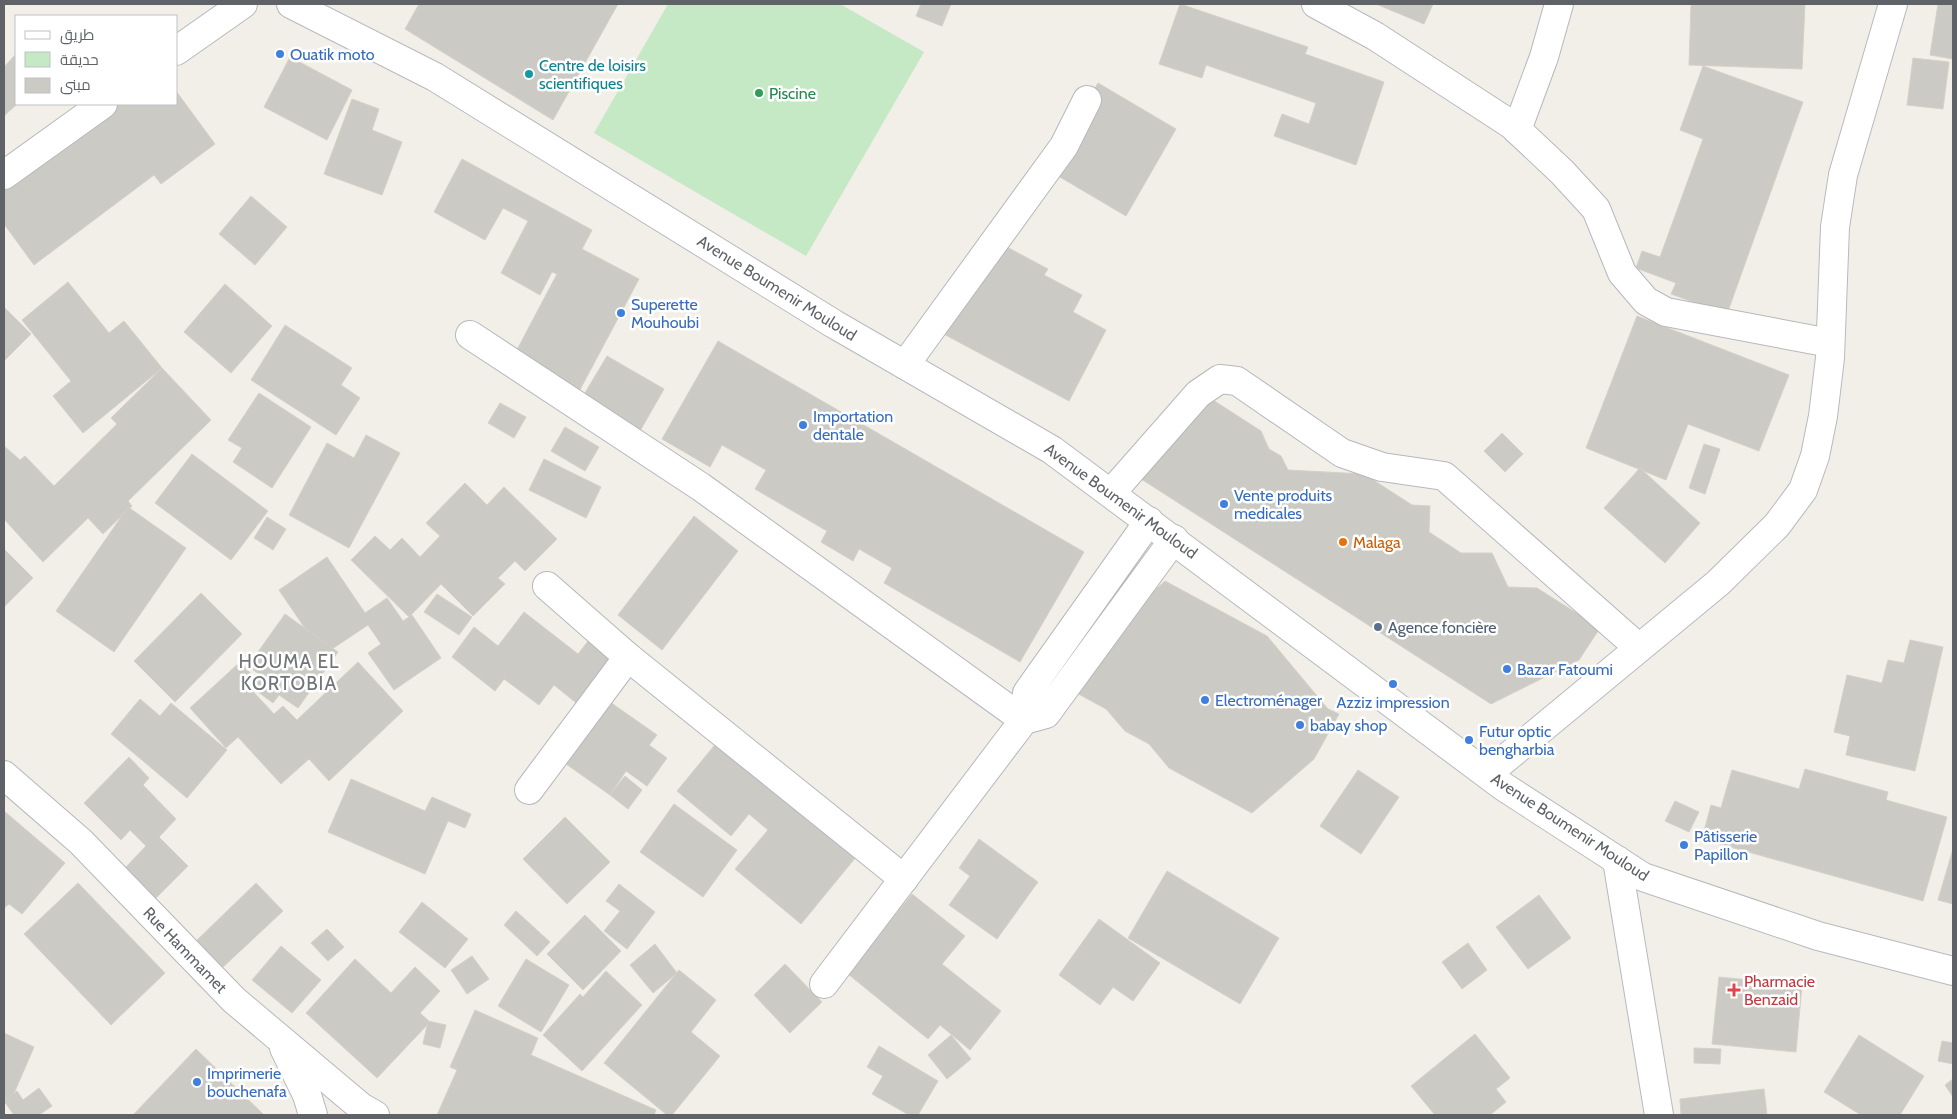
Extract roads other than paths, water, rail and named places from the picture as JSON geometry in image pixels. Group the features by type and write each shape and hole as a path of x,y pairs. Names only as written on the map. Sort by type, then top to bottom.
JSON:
{"street":[{"path":"178,50 243,4"},
{"name":"Avenue Boumenir Mouloud","path":"291,4 435,76 834,324 1052,450 1487,774 1643,877 1818,936 1953,971"},
{"path":"1316,4 1375,36 1517,130 1562,172 1596,209 1622,273 1646,301 1666,312 1830,343"},
{"path":"1517,130 1544,57 1559,4"},
{"path":"1487,774 1724,576 1778,525 1803,490 1816,456 1823,416 1830,343 1835,227 1843,175 1893,4"},
{"path":"904,365 1064,146 1087,100"},
{"path":"4,175 102,105"},
{"path":"470,335 701,487 1024,720"},
{"path":"1111,493 1198,394 1220,379 1236,382 1342,453 1382,467 1444,476 1640,648"},
{"path":"824,984 1024,720 1026,693 1149,521"},
{"path":"1024,720 1046,714 1174,540"},
{"path":"547,586 628,657 904,879"},
{"path":"529,790 628,657"},
{"name":"Rue Hammamet","path":"4,775 81,842 234,1000 361,1107 375,1115"},
{"path":"1617,860 1659,1115"},
{"path":"280,1039 307,1095 313,1115"}],"place":[{"name":"Ouatik moto","path":"280,54"},
{"name":"Centre de loisirs scientifiques","path":"529,74"},
{"name":"Piscine","path":"759,93"},
{"name":"Superette Mouhoubi","path":"621,313"},
{"name":"Importation dentale","path":"803,425"},
{"name":"Vente produits medicales","path":"1224,504"},
{"name":"Malaga","path":"1343,542"},
{"name":"Agence foncière","path":"1378,627"},
{"name":"Bazar Fatoumi","path":"1507,669"},
{"name":"Azziz impression","path":"1393,684"},
{"name":"Electroménager","path":"1205,700"},
{"name":"babay shop","path":"1300,725"},
{"name":"Futur optic bengharbia","path":"1469,740"},
{"name":"Pâtisserie Papillon","path":"1684,845"},
{"name":"Pharmacie Benzaid","path":"1734,990"},
{"name":"Imprimerie bouchenafa","path":"197,1082"}],"district":[{"name":"HOUMA EL KORTOBIA","path":"289,672"}]}
